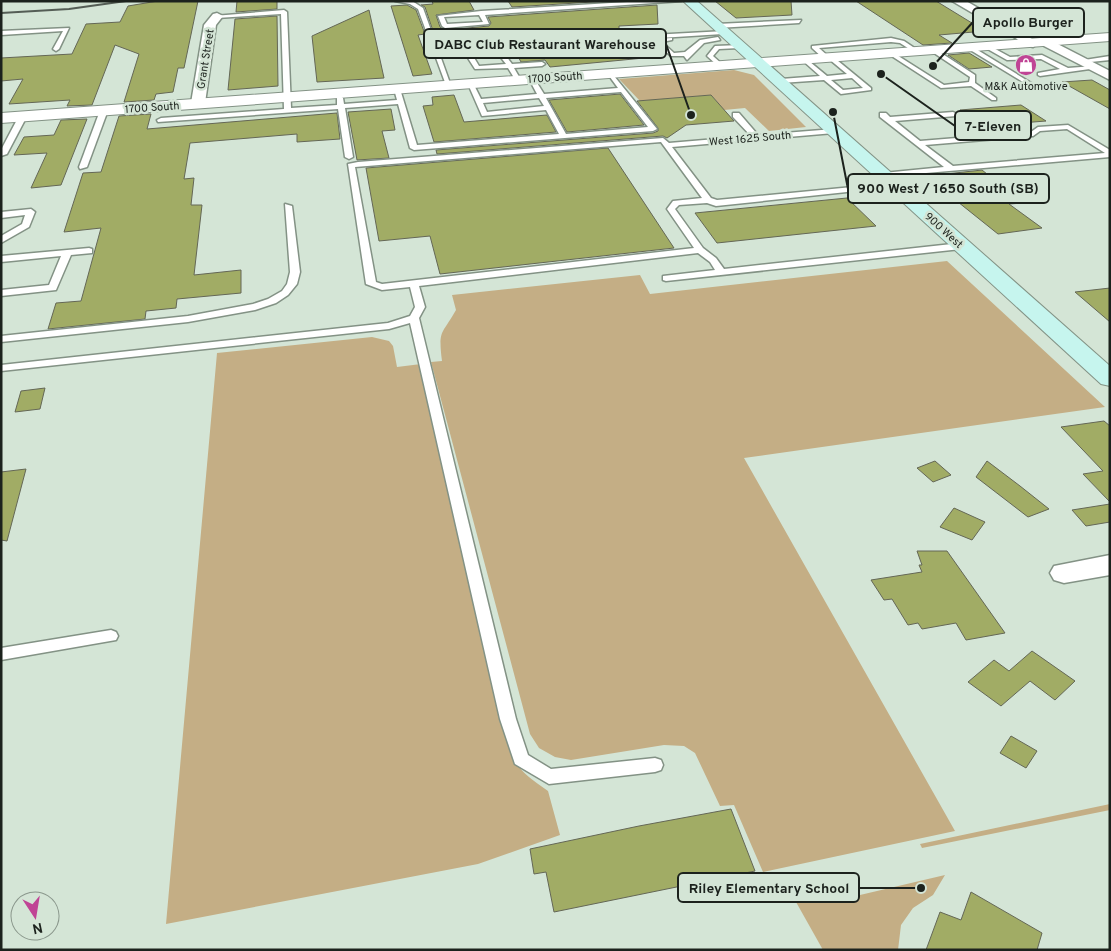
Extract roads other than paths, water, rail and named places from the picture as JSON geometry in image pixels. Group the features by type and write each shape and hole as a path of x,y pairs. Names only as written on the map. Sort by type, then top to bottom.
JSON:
{"main road":[{"name":"900 West","path":"689,1 1110,379"}],"street":[{"path":"957,1 1110,76"},
{"name":"Grant Street","path":"197,110 210,25 216,16"},
{"name":"1700 South","path":"1,118 104,110 197,110 341,100 398,95 449,85 610,73 693,59 759,62 1110,37"},
{"path":"1064,573 1110,565"}],"lane":[{"path":"398,1 412,3 420,8 449,85"},
{"path":"482,13 487,24 446,26 441,16 482,13 679,1"},
{"path":"437,9 496,6"},
{"path":"216,16 284,12 287,104"},
{"path":"706,40 693,59 673,55 658,42 660,40 691,38 706,40 799,21"},
{"path":"1,33 67,29 56,49"},
{"path":"482,35 489,52"},
{"path":"596,40 727,35"},
{"path":"715,61 717,47 727,35"},
{"path":"706,40 717,47"},
{"path":"804,59 841,92 869,89 814,47 891,40 902,42 916,51"},
{"path":"986,46 1009,59 1042,57 1067,70"},
{"path":"969,47 1038,89"},
{"path":"932,50 973,76 972,84"},
{"path":"542,64 510,66 477,68 469,55 489,52 501,53 510,66 542,96 564,136"},
{"path":"890,53 943,87 972,84 994,99"},
{"path":"1081,61 1110,58"},
{"path":"1040,74 1094,68"},
{"path":"398,95 414,148 653,129 610,73"},
{"path":"781,82 853,76"},
{"path":"471,84 485,114 549,108"},
{"path":"479,101 622,90"},
{"path":"341,100 349,158"},
{"path":"83,167 104,110"},
{"path":"161,120 197,110"},
{"path":"951,169 886,117 954,114"},
{"path":"736,115 756,137"},
{"path":"3,154 23,116"},
{"path":"919,143 1033,134 1038,130 1068,127 1110,154"},
{"name":"West 1625 South","path":"414,284 382,288 371,284 351,166 514,151 535,151 663,140 666,145 834,130"},
{"path":"666,145 708,200"},
{"path":"722,272 713,260 700,250 671,209 676,203 708,200 716,202 889,180 951,169 1110,154"},
{"path":"1,339 207,316 255,307 272,300 292,284 295,272 288,206"},
{"path":"1,215 31,212 26,225 1,240"},
{"path":"666,278 961,246"},
{"path":"1,259 88,250"},
{"path":"655,765 549,777 521,759 508,719 414,318 420,307 414,284 700,250"},
{"path":"1,293 53,288 67,253"},
{"path":"1,368 389,326 414,318"},
{"path":"1,654 111,636"}],"railway":[{"path":"1,13 69,9 126,1"}],"place":[{"name":"M&K Automotive","path":"1026,65"},
{"name":"Apollo Burger","path":"933,66"},
{"name":"7-Eleven","path":"881,74"},
{"name":"900 West / 1650 South (SB)","path":"833,112"},
{"name":"DABC Club Restaurant Warehouse","path":"691,115"},
{"name":"Riley Elementary School","path":"921,888"}]}
